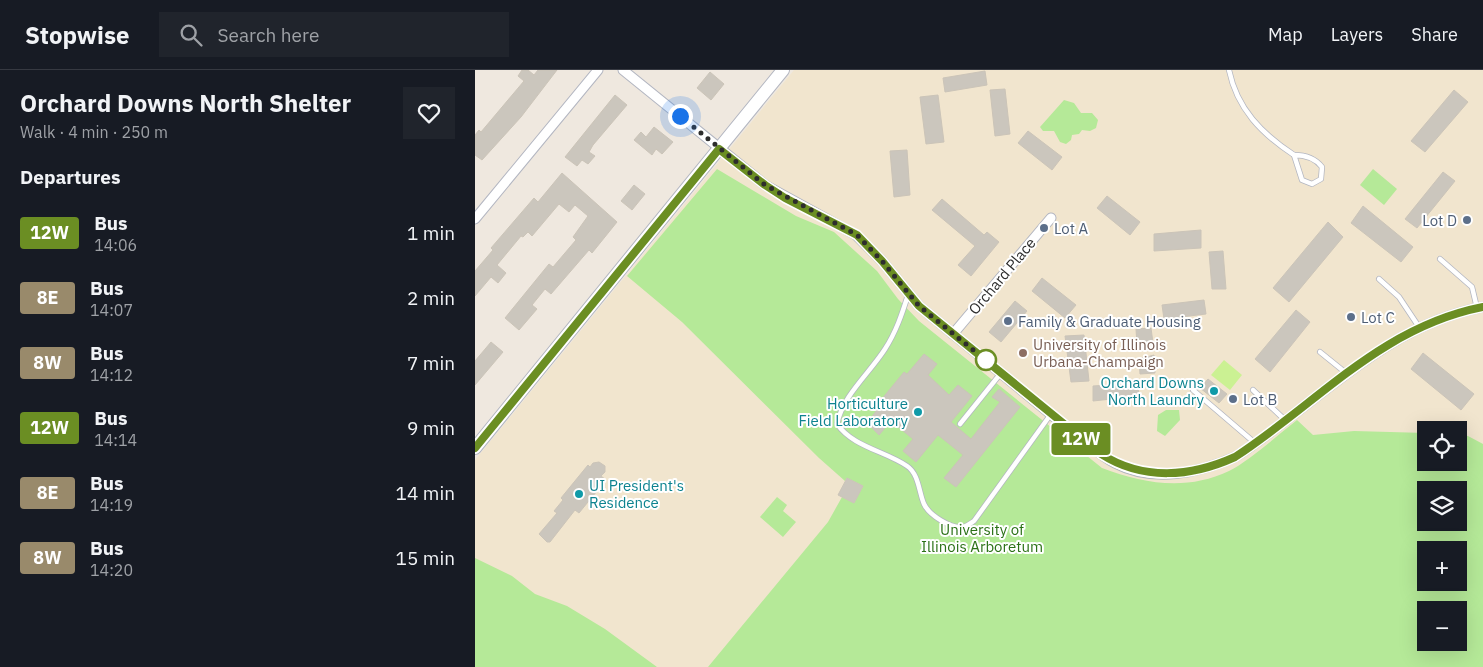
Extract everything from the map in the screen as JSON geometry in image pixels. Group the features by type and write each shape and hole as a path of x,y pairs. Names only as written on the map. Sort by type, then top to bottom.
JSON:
{"main road":[{"path":"475,448 783,70"}],"street":[{"path":"475,219 598,70"},
{"path":"623,70 765,185 785,198 857,235 882,261 908,295 953,334 1051,414 1115,463 1143,472 1174,473 1199,470 1235,457 1379,350 1419,327 1443,316 1480,308"},
{"name":"Orchard Place","path":"953,334 1051,218"}],"lane":[{"path":"1229,70 1236,93 1257,127 1271,140 1294,155 1302,155 1319,163 1322,167 1321,179 1312,184 1302,180 1294,155"},
{"path":"1440,259 1472,287 1480,308"},
{"path":"1379,279 1403,301 1419,327"},
{"path":"908,295 900,321 873,366 843,404 837,424 851,438 909,467 921,490 924,505 933,514 948,524 963,527 974,521 1051,414"},
{"path":"1320,352 1346,373"},
{"path":"959,424 1001,373"},
{"path":"1193,390 1255,443"},
{"path":"1253,390 1285,420"}],"shaded area":[{"name":"University of Illinois Urbana-Champaign","path":"794,70 1483,70 1483,667 475,667 475,460"}],"green space":[{"path":"1064,100 1074,103 1081,113 1092,113 1098,120 1096,128 1090,131 1082,130 1079,134 1072,135 1071,140 1066,144 1060,142 1054,131 1043,131 1040,127"},
{"name":"University of Illinois Arboretum","path":"717,169 796,216 834,232 877,271 898,299 919,321 1102,468 1118,474 1166,483 1197,481 1213,477 1237,467 1297,420 1313,435 1354,431 1417,433 1417,471 1467,471 1468,436 1483,444 1483,667 708,667 828,522 842,497 854,503 863,486 847,478 845,481 819,458 682,322 627,276"},
{"path":"1373,169 1397,189 1384,205 1360,185"},
{"path":"1224,360 1242,375 1230,390 1211,375"},
{"path":"1166,410 1179,410 1180,420 1165,436 1157,431 1158,415"},
{"path":"777,497 787,505 783,511 796,522 783,537 760,517"},
{"path":"475,558 512,576 535,594 567,606 605,629 657,667 475,667"}],"building":[{"path":"522,70 528,70 534,75 538,70 557,70 521,117 482,160 475,155 475,135 479,130 481,132 524,81 518,76"},
{"path":"985,71 987,85 945,92 943,78"},
{"path":"710,72 724,84 711,100 697,88"},
{"path":"1005,89 1010,134 995,136 990,90"},
{"path":"1454,90 1468,102 1425,152 1411,141"},
{"path":"615,95 627,105 593,145 589,152 595,156 588,164 582,160 577,166 565,157"},
{"path":"938,95 944,142 926,144 920,97"},
{"path":"654,127 673,142 662,154 656,149 652,155 634,140 641,132 646,137"},
{"path":"1028,131 1062,157 1052,170 1018,143"},
{"path":"907,150 910,195 894,197 890,151"},
{"path":"1443,172 1455,181 1417,228 1405,219"},
{"path":"562,173 617,222 592,253 589,250 551,294 545,289 532,305 537,309 519,330 505,318 549,264 553,267 576,240 573,237 588,216 575,205 569,212 559,204 532,236 528,232 523,237 521,236 497,265 506,273 498,283 491,277 475,296 475,271 493,250 491,248 534,198 538,202"},
{"path":"634,185 645,194 632,210 621,201"},
{"path":"1107,196 1140,222 1130,235 1097,208"},
{"path":"942,199 984,235 987,232 999,242 971,276 958,265 975,246 932,210"},
{"path":"1363,206 1413,247 1401,262 1351,223"},
{"path":"1328,222 1343,237 1289,302 1273,288"},
{"path":"1201,230 1201,248 1154,251 1154,234"},
{"path":"1223,251 1226,289 1212,289 1209,252"},
{"path":"1042,278 1076,305 1065,318 1032,291"},
{"path":"1204,300 1206,314 1164,319 1162,305"},
{"name":"Family & Graduate Housing","path":"1015,301 1027,311 1001,342 989,332"},
{"path":"1296,310 1310,322 1270,372 1255,359"},
{"path":"1151,328 1153,343 1137,345 1136,329"},
{"path":"1084,335 1089,381 1071,382 1065,336"},
{"path":"491,342 503,352 475,385 475,361"},
{"path":"1423,353 1474,394 1461,410 1411,369"},
{"name":"Horticulture Field Laboratory","path":"924,354 937,364 928,375 949,395 958,385 972,396 951,422 971,439 1000,402 992,397 999,389 1020,407 956,487 944,478 963,455 938,435 916,462 903,451 913,439 891,421 879,435 867,423 883,402 881,400 904,372 907,374"},
{"path":"1154,355 1155,373 1140,374 1139,359"},
{"name":"Orchard Downs North Laundry","path":"1208,379 1227,394 1219,403 1200,388"},
{"path":"1138,383 1139,396 1093,401 1093,386"},
{"name":"UI President's Residence","path":"599,462 605,466 605,472 601,476 606,480 579,513 575,510 550,542 547,542 539,534 557,513 554,511 563,500 561,498 588,465 590,467 593,463"},
{"path":"847,478 863,486 854,503 838,495"}],"bus line":[{"name":"12W","path":"475,448 719,149 785,198 857,235 869,246 919,306 1101,454 1115,463 1143,472 1183,473 1217,465 1235,457 1247,450 1350,370 1402,336 1443,316 1483,307"}],"place":[{"name":"Lot D","path":"1467,220"},
{"name":"Lot A","path":"1044,228"},
{"name":"Lot C","path":"1351,317"},
{"name":"Family & Graduate Housing","path":"1008,321"},
{"name":"University of Illinois Urbana-Champaign","path":"1023,353"},
{"name":"Orchard Downs North Laundry","path":"1214,391"},
{"name":"Lot B","path":"1233,399"},
{"name":"Horticulture Field Laboratory","path":"918,412"},
{"name":"UI President's Residence","path":"579,494"}],"route":[{"path":"680,116 765,185 785,198 857,235 869,246 919,306 988,362 986,360"}]}
